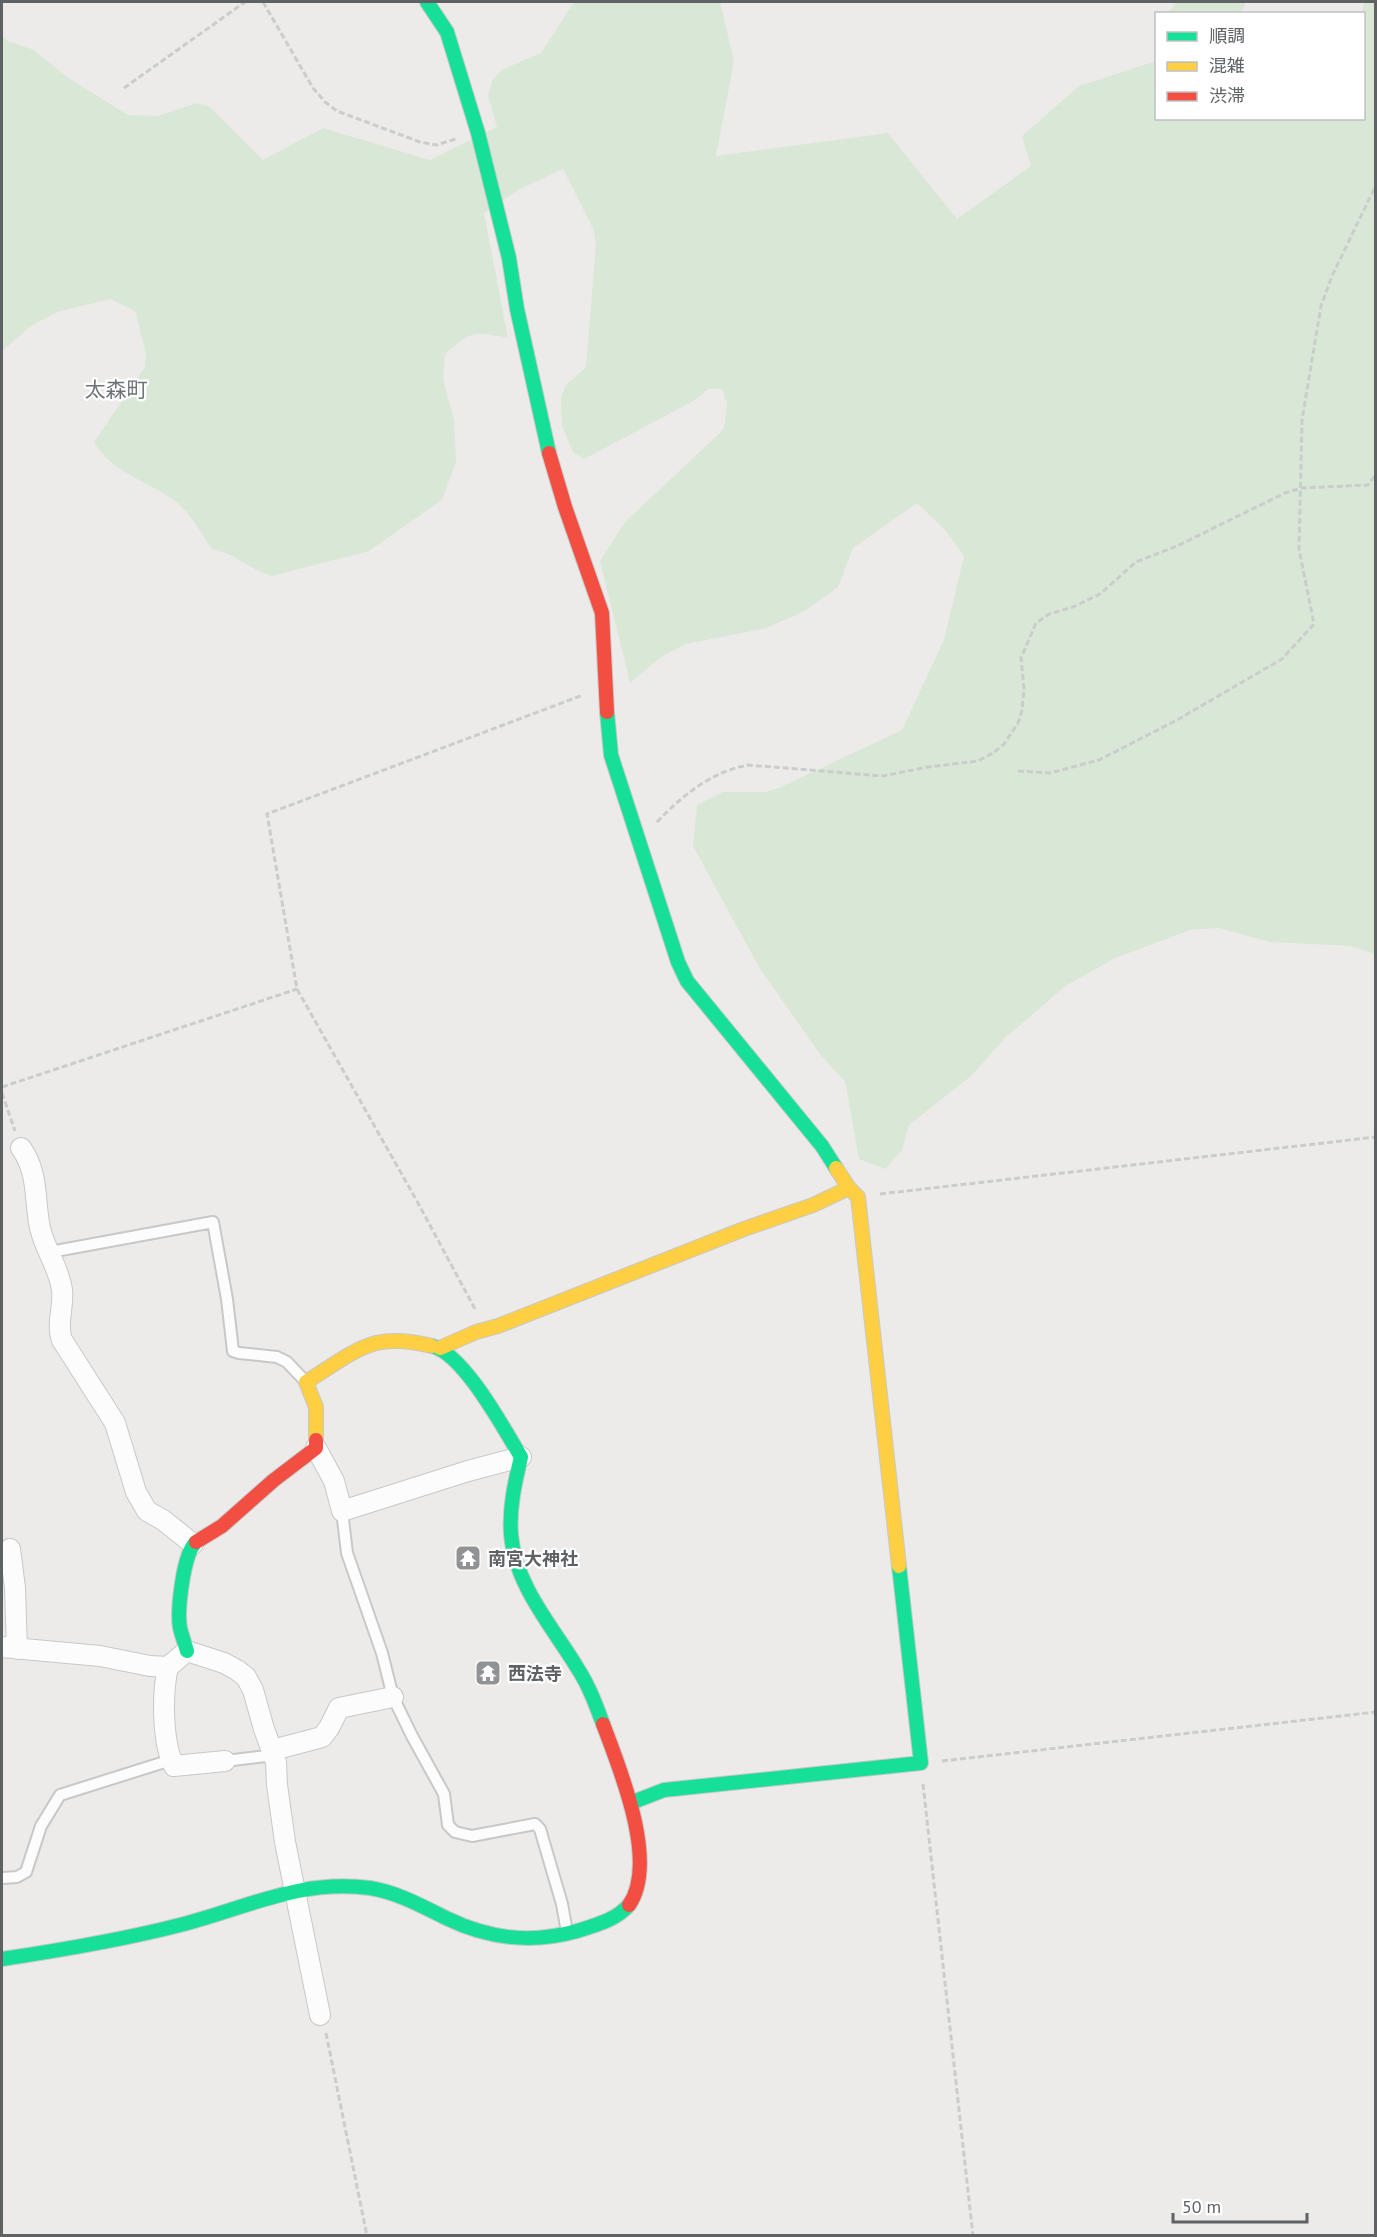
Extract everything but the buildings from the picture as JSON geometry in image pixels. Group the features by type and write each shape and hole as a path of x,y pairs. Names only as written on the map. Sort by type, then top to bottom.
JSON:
{"street":[{"path":"427,2 447,32 478,133 509,258 517,309 544,435 565,507 602,613 606,674 604,687 611,755 678,962 687,981 822,1146 853,1193 921,1763 664,1790 633,1802"},
{"path":"21,1148 33,1170 41,1230 60,1277 63,1293 58,1331 115,1423 136,1492 147,1511 163,1520 193,1544"},
{"path":"440,1348 744,1229 853,1193"},
{"path":"2,1959 145,1934 294,1890 312,1887 379,1890 500,1938 540,1940 602,1923 620,1914 634,1898 640,1859 633,1802 601,1717 581,1674 561,1641 548,1625 517,1563 509,1518 521,1457 484,1396 465,1372 440,1348 416,1342 377,1343 354,1353 306,1382 318,1410 316,1448 334,1481 342,1511 468,1471 521,1457"},
{"path":"187,1651 180,1627 181,1601 187,1558 193,1544 222,1526 274,1480 316,1448"},
{"path":"10,1549 15,1588 9,1648 100,1656 150,1666 168,1667"},
{"path":"187,1651 168,1667 165,1681 165,1711 171,1760 174,1766 225,1761"},
{"path":"187,1651 224,1663 246,1677 253,1690 264,1729 274,1753 283,1831 320,2015"},
{"path":"274,1753 322,1737 339,1708 393,1696"}],"lane":[{"path":"50,1252 213,1222 227,1299 233,1351 277,1357 288,1362 306,1382"},
{"path":"342,1511 347,1552 382,1653 393,1696 444,1794 448,1825 472,1836 535,1824 540,1829 562,1904 568,1934"},
{"path":"225,1761 274,1753"},
{"path":"2,1878 17,1877 26,1872 41,1826 60,1795 171,1760"}],"path":[{"path":"124,88 245,2"},
{"path":"263,2 313,88 324,102 337,111 420,142 436,145 478,133"},
{"path":"1018,771 1050,773 1099,760 1177,720 1282,659 1314,624 1299,549 1302,420 1321,306 1332,276 1376,185"},
{"path":"639,846 657,821 685,795 718,773 733,768 748,765 883,776 928,766 978,760 993,753 1004,744 1018,723 1024,688 1021,658 1036,622 1049,614 1073,607 1100,594 1136,562 1177,546 1266,501 1301,488 1368,485 1376,474"},
{"path":"486,1329 297,989 267,814 604,687"},
{"path":"2,1087 297,989"},
{"path":"2,1093 21,1148"},
{"path":"853,1193 1376,1137"},
{"path":"973,2235 921,1763 1376,1712"},
{"path":"320,2015 324,2019 367,2235"}],"green space":[{"path":"574,2 720,2 734,61 716,156 888,133 957,219 1031,166 1022,136 1079,86 1155,61 1155,120 1365,120 1365,12 1362,12 1364,2 1375,2 1375,954 1351,946 1270,942 1218,928 1190,930 1115,958 1067,985 1006,1037 971,1076 909,1125 902,1150 885,1169 859,1159 845,1081 822,1057 760,969 693,846 697,805 723,792 766,792 779,788 902,730 944,640 964,556 945,530 917,503 853,548 838,587 805,611 766,628 686,644 661,657 630,683 600,561 625,522 724,429 727,403 722,389 708,389 697,399 584,459 573,452 562,426 561,398 565,386 586,367 596,245 594,231 563,169 520,189 484,213 508,338 474,335 461,341 445,354 443,379 454,420 456,462 442,500 369,551 272,576 228,554 212,549 183,507 121,470 102,453 94,442 145,367 146,354 135,311 110,299 57,312 31,326 2,351 2,36 8,41 34,50 67,77 128,115 157,116 197,103 210,107 263,160 323,128 430,160 497,127 488,96 492,81 501,70 541,53"},
{"path":"1177,2 1246,2 1241,12 1168,12"}],"traffic: fast":[{"path":"427,2 447,32 478,133 509,258 517,309 549,453"},
{"path":"607,712 611,755 678,962 687,981 822,1146 836,1168"},
{"path":"432,1346 444,1352 470,1377 521,1457 511,1515 514,1553 527,1588 582,1675 603,1724"},
{"path":"187,1651 180,1628 180,1596 184,1570 191,1548 196,1542"},
{"path":"633,1802 664,1790 921,1763 899,1566"},
{"path":"2,1959 136,1935 180,1925 296,1891 319,1888 344,1886 380,1890 409,1900 478,1931 527,1938 577,1931 612,1918 629,1905"}],"traffic: slow":[{"path":"440,1348 744,1229 813,1205 849,1188 836,1168"},
{"path":"849,1188 858,1197 899,1566"},
{"path":"316,1440 316,1407 306,1382 349,1355 376,1343 390,1341 432,1346"}],"traffic: jam":[{"path":"549,453 602,613 607,712"},
{"path":"196,1542 222,1526 274,1480 316,1448 316,1440"},
{"path":"603,1724 626,1789 638,1840 640,1865 637,1887 629,1905"}],"place":[{"name":"南宮大神社","path":"468,1558"},
{"name":"西法寺","path":"488,1673"}],"district":[{"name":"太森町","path":"116,389"}]}
